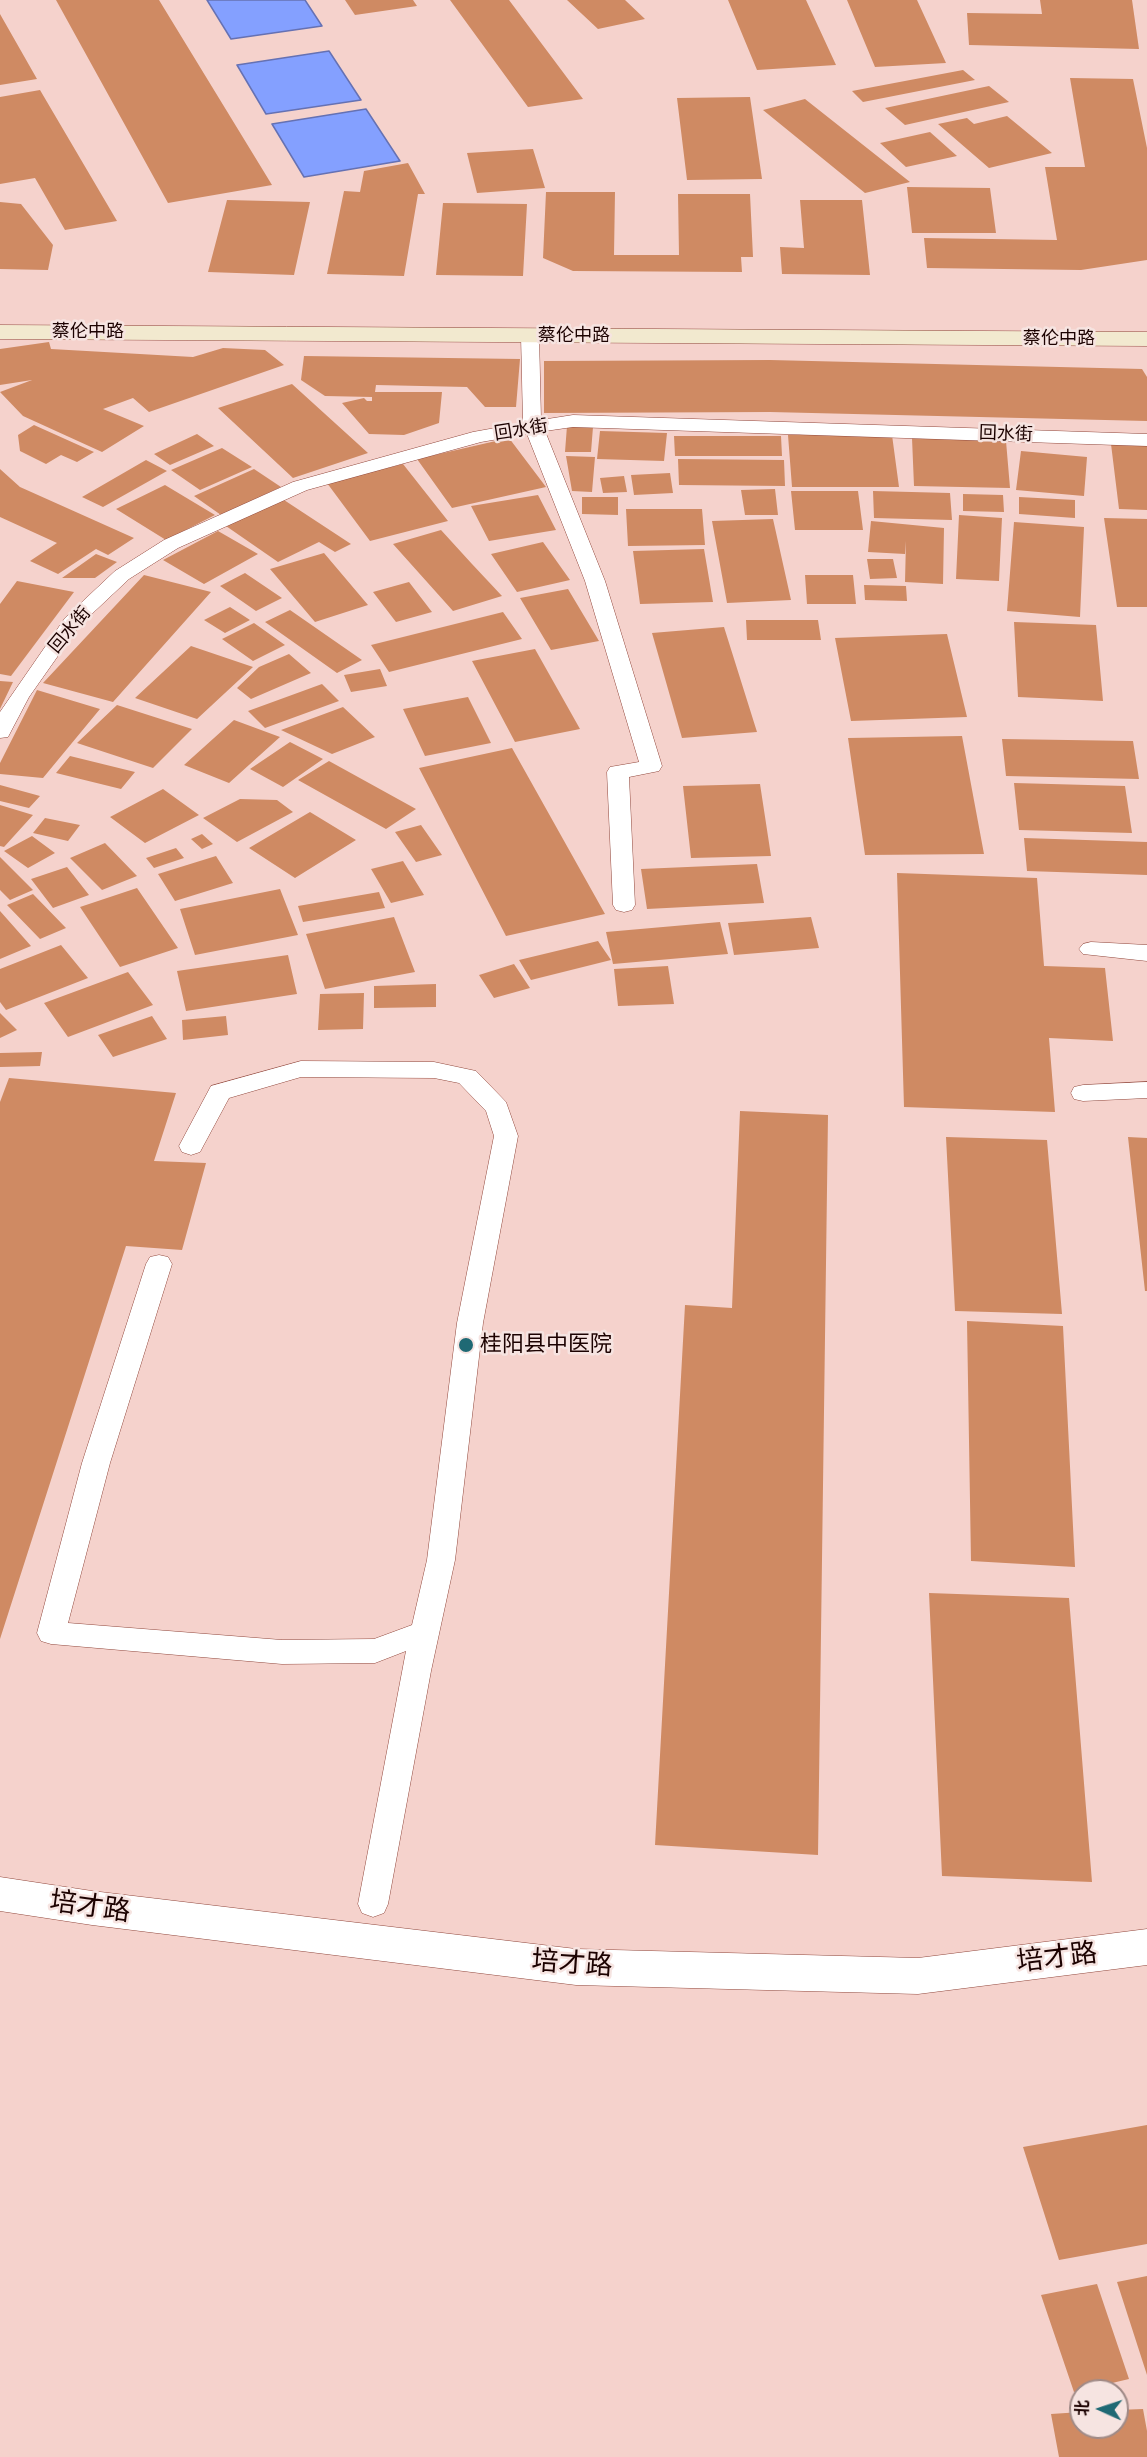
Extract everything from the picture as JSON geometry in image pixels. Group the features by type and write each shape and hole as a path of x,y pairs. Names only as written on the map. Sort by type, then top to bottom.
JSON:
{"main road":[{"name":"蔡伦中路","path":"0,332 1147,339"}],"street":[{"name":"培才路","path":"0,1894 116,1911 576,1967 918,1976 1147,1947"}],"lane":[{"path":"530,335 532,423 596,581 651,766 618,772 624,905"},
{"name":"回水街","path":"0,732 19,697 72,622 122,575 171,544 300,486 480,436 573,422 1147,440"},
{"path":"1091,949 1147,953"},
{"path":"191,1146 220,1092 301,1069 434,1070 467,1077 497,1108 506,1136 470,1323 441,1560 425,1632 374,1904"},
{"path":"1083,1093 1147,1090"},
{"path":"159,1264 96,1463 51,1633 282,1652 375,1651 425,1632"}],"water":[{"path":"207,0 305,0 322,26 231,39"},
{"path":"329,51 361,100 266,114 237,65"},
{"path":"366,109 400,161 304,177 272,124"}],"building":[{"path":"56,0 159,0 272,185 168,203"},
{"path":"345,0 413,0 417,6 355,15"},
{"path":"450,0 509,0 583,99 528,107"},
{"path":"567,0 625,0 645,19 598,29"},
{"path":"728,0 806,0 836,65 757,70"},
{"path":"847,0 917,0 946,63 875,67"},
{"path":"1040,0 1132,0 1139,49 969,45 967,13 1042,14"},
{"path":"0,14 37,79 0,85"},
{"path":"963,70 975,80 863,102 852,91"},
{"path":"1070,78 1133,79 1147,148 1147,260 1081,270 927,268 924,238 1057,240 1045,167 1085,167"},
{"path":"989,86 1009,102 905,125 885,108"},
{"path":"40,90 117,221 65,230 35,178 0,184 0,97"},
{"path":"750,97 762,179 687,180 677,98"},
{"path":"805,99 910,182 865,193 763,110"},
{"path":"1007,116 1052,153 989,168 938,124 967,118 974,124"},
{"path":"930,132 957,156 906,167 880,143"},
{"path":"533,149 545,188 477,193 467,153"},
{"path":"408,163 425,194 418,194 404,276 327,274 344,191 360,192 364,171"},
{"path":"907,187 990,188 996,233 912,233"},
{"path":"546,192 615,192 614,255 679,255 678,194 750,194 753,257 741,257 742,272 573,271 543,258"},
{"path":"227,200 310,202 294,275 208,272"},
{"path":"800,200 862,200 870,275 782,274 780,247 804,248"},
{"path":"0,202 21,204 53,245 48,270 0,269"},
{"path":"443,203 527,204 523,276 436,275"},
{"path":"49,342 51,349 193,357 223,348 265,350 284,365 149,412 133,398 103,409 144,426 102,452 23,416 0,392 32,380 0,385 0,349"},
{"path":"304,356 520,359 516,407 485,407 467,387 376,385 375,392 442,392 439,423 404,435 369,434 342,403 364,398 372,401 372,397 325,396 301,380"},
{"path":"770,360 1142,369 1147,377 1147,421 770,412 544,413 544,361"},
{"path":"292,384 368,453 293,478 218,408"},
{"path":"34,425 94,452 77,462 61,455 46,464 20,451 18,435"},
{"path":"567,426 593,427 591,452 565,452"},
{"path":"600,431 667,433 664,461 597,459"},
{"path":"197,434 214,446 170,465 154,454"},
{"path":"788,435 892,435 899,487 792,487"},
{"path":"674,436 781,436 782,456 675,456"},
{"path":"509,438 546,487 452,508 417,459"},
{"path":"912,438 1006,441 1010,488 914,486"},
{"path":"1111,444 1147,445 1147,510 1119,509"},
{"path":"222,448 252,467 200,490 171,470"},
{"path":"1021,451 1087,457 1084,496 1016,490"},
{"path":"566,456 595,457 592,492 572,491"},
{"path":"678,459 784,460 785,486 679,485"},
{"path":"146,460 167,471 103,507 82,497"},
{"path":"403,464 448,521 370,541 327,483"},
{"path":"0,469 20,487 134,538 108,555 96,549 58,574 30,561 57,543 0,517"},
{"path":"254,469 281,487 221,515 194,496"},
{"path":"670,473 673,493 634,495 631,475"},
{"path":"624,476 627,492 603,493 600,478"},
{"path":"165,485 215,515 166,540 116,509"},
{"path":"775,489 778,515 745,515 741,490"},
{"path":"791,491 858,491 863,530 795,530"},
{"path":"873,491 950,493 952,520 874,518"},
{"path":"963,494 1003,495 1004,512 963,511"},
{"path":"538,495 556,530 489,541 471,506"},
{"path":"582,497 618,497 618,515 582,514"},
{"path":"1019,497 1075,500 1075,518 1019,514"},
{"path":"284,500 351,544 335,552 319,542 278,562 226,526"},
{"path":"626,509 702,509 705,545 628,546"},
{"path":"959,515 1002,518 999,581 956,579"},
{"path":"1104,518 1147,519 1147,607 1117,607"},
{"path":"773,519 791,600 727,603 712,521"},
{"path":"871,521 944,528 943,584 905,582 906,541 905,554 868,552"},
{"path":"1014,522 1084,527 1080,617 1007,611"},
{"path":"441,530 502,596 453,611 393,544"},
{"path":"218,531 258,554 204,584 163,560"},
{"path":"543,542 570,580 517,592 491,554"},
{"path":"704,549 713,602 640,604 633,551"},
{"path":"324,553 368,605 315,622 270,569"},
{"path":"96,554 117,562 95,578 62,578"},
{"path":"867,559 893,559 897,578 870,579"},
{"path":"245,573 282,598 256,611 220,586"},
{"path":"144,575 211,592 113,702 43,683"},
{"path":"805,575 853,575 856,604 807,604"},
{"path":"17,581 74,592 11,676 0,674 0,604"},
{"path":"409,582 432,612 396,622 373,592"},
{"path":"864,585 906,586 907,601 865,600"},
{"path":"568,589 599,641 551,650 520,598"},
{"path":"230,607 250,620 225,633 204,620"},
{"path":"290,610 362,660 337,673 265,622"},
{"path":"503,612 522,639 389,672 371,645"},
{"path":"746,620 818,620 821,640 747,640"},
{"path":"1014,622 1096,625 1103,701 1018,697"},
{"path":"254,623 285,645 253,661 222,639"},
{"path":"724,627 757,732 682,738 652,633"},
{"path":"947,634 967,717 851,721 835,638"},
{"path":"191,646 253,667 197,719 135,698"},
{"path":"535,649 580,729 515,742 472,661"},
{"path":"289,654 311,673 251,699 237,688 259,667"},
{"path":"380,669 387,686 351,692 344,675"},
{"path":"0,681 13,682 0,709"},
{"path":"322,684 339,701 265,728 248,711"},
{"path":"37,690 100,709 43,778 0,774 0,763"},
{"path":"468,697 491,743 425,756 403,709"},
{"path":"117,705 192,729 153,768 77,743"},
{"path":"343,707 375,737 332,754 281,730"},
{"path":"234,720 280,737 229,783 184,765"},
{"path":"962,736 984,854 865,855 848,738"},
{"path":"1002,739 1133,741 1139,779 1006,776"},
{"path":"290,742 323,759 283,787 250,769"},
{"path":"512,748 605,914 506,936 419,768"},
{"path":"70,756 135,772 121,789 56,773"},
{"path":"329,761 416,809 386,829 298,780"},
{"path":"1014,783 1125,786 1132,833 1019,830"},
{"path":"760,784 771,856 691,858 683,786"},
{"path":"0,785 40,796 29,808 0,801"},
{"path":"163,789 199,815 145,843 110,817"},
{"path":"240,799 277,800 293,812 237,842 203,818"},
{"path":"0,805 33,815 4,847 0,846"},
{"path":"310,812 356,840 295,878 249,848"},
{"path":"45,818 80,825 68,841 33,833"},
{"path":"421,825 442,855 416,862 395,832"},
{"path":"202,834 213,844 202,849 191,839"},
{"path":"32,836 55,853 28,868 4,851"},
{"path":"1024,838 1147,842 1147,875 1027,871"},
{"path":"105,843 137,876 102,890 70,858"},
{"path":"176,848 184,858 154,868 146,858"},
{"path":"216,856 233,883 175,901 158,874"},
{"path":"0,857 33,890 10,900 0,890"},
{"path":"403,861 424,895 391,903 371,869"},
{"path":"757,864 764,903 647,909 641,869"},
{"path":"67,867 89,895 53,908 31,879"},
{"path":"897,873 1037,878 1044,966 1105,968 1113,1041 1049,1038 1055,1112 904,1107"},
{"path":"137,888 178,948 120,967 80,907"},
{"path":"280,889 298,935 195,955 180,909"},
{"path":"379,892 385,908 303,922 298,906"},
{"path":"33,894 66,928 40,939 7,905"},
{"path":"0,911 31,946 0,959"},
{"path":"394,917 415,972 325,989 306,934"},
{"path":"811,917 819,948 734,955 728,923"},
{"path":"720,922 728,954 613,964 606,932"},
{"path":"598,941 611,960 531,980 519,960"},
{"path":"61,945 88,978 6,1010 0,1002 0,969"},
{"path":"288,955 297,994 186,1011 177,971"},
{"path":"514,964 530,988 494,998 479,975"},
{"path":"668,966 674,1004 618,1006 614,969"},
{"path":"128,972 153,1005 68,1037 44,1003"},
{"path":"436,984 436,1007 374,1008 374,986"},
{"path":"364,993 363,1029 318,1030 320,994"},
{"path":"0,1013 17,1030 0,1038"},
{"path":"152,1016 167,1039 113,1057 98,1035"},
{"path":"226,1016 228,1035 183,1040 182,1020"},
{"path":"42,1052 40,1066 0,1067 0,1053"},
{"path":"9,1078 176,1093 154,1161 206,1163 182,1250 126,1246 0,1639 0,1102"},
{"path":"740,1111 828,1115 818,1855 655,1845 685,1305 732,1308"},
{"path":"946,1137 1047,1140 1062,1314 955,1311"},
{"path":"1128,1137 1147,1138 1147,1291 1145,1291"},
{"path":"967,1321 1063,1326 1075,1567 971,1561"},
{"path":"929,1593 1069,1598 1092,1882 942,1876"},
{"path":"1147,2125 1147,2244 1059,2260 1023,2147"},
{"path":"1147,2276 1147,2375 1117,2282"},
{"path":"1097,2284 1129,2379 1070,2379 1041,2295"},
{"path":"1143,2409 1147,2431 1147,2457 1059,2457 1051,2414 1069,2413 1069,2439 1129,2439 1129,2410"}],"place":[{"name":"桂阳县中医院","path":"466,1345"}]}
